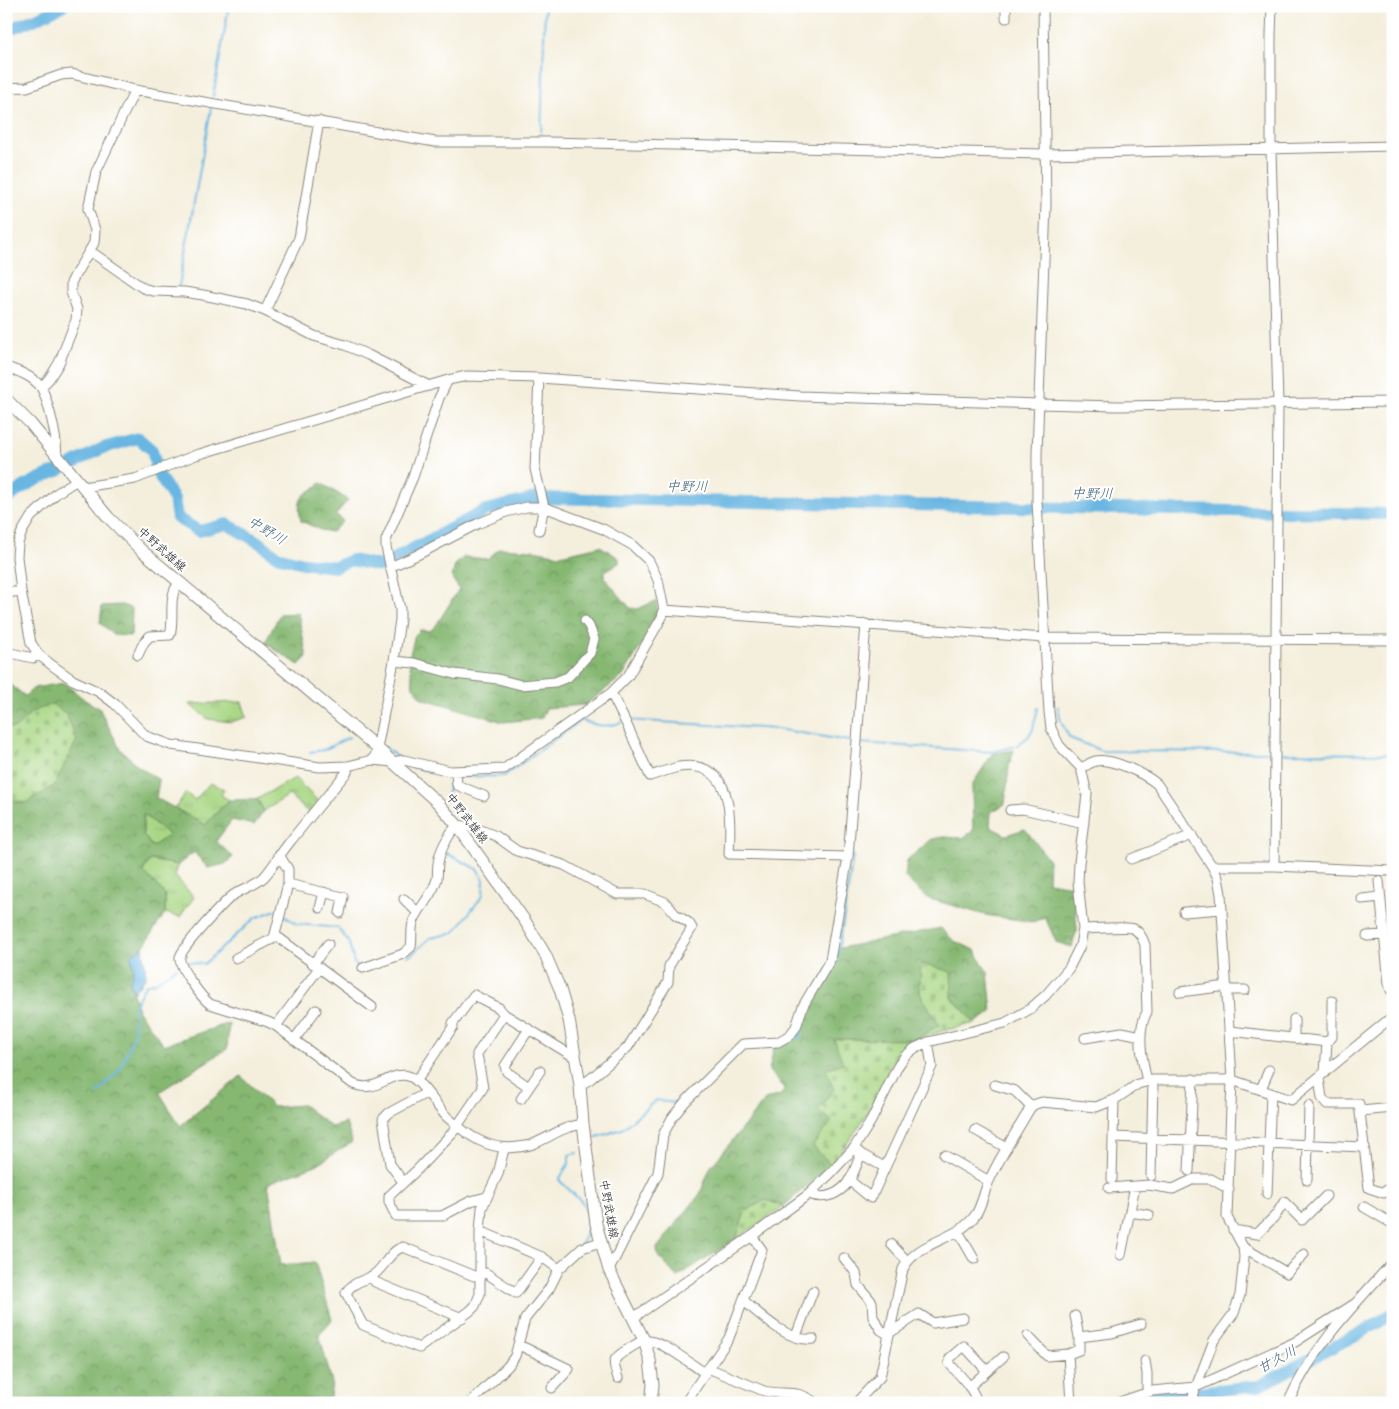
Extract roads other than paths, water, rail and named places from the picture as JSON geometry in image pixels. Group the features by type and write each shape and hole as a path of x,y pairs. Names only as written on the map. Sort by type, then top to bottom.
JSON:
{"main road":[{"name":"中野武雄線","path":"6,399 30,423 108,517 141,550 178,583 376,747 398,761 457,825 525,921 545,954 565,1007 580,1085 596,1224 609,1270 644,1340 650,1360 653,1385 651,1403"}],"street":[{"path":"1006,6 1006,18"},
{"path":"810,1194 818,1198 831,1195 842,1189 850,1180 857,1151 898,1066 905,1056 915,1048 928,1042 1004,1023 1030,1009 1046,995 1069,968 1080,946 1083,929 1078,882 1087,794 1081,768 1059,745 1048,712 1037,514 1046,154 1043,6"},
{"path":"1272,6 1271,148 1278,404 1274,866"},
{"path":"6,88 28,86 61,75 72,74 135,90 435,142 547,142 1046,154 1393,146"},
{"path":"41,388 59,363 76,320 77,309 71,292 71,283 94,243 95,230 88,209 96,172 135,90"},
{"path":"265,311 299,238 319,121"},
{"path":"90,251 143,288 153,291 184,292 247,304 314,336 345,345 429,386"},
{"path":"6,367 31,378 41,388 56,434 58,448 56,454"},
{"path":"390,566 418,555 477,524 506,512 527,507 544,507 603,528 632,544 650,561 658,580 664,610 662,617 628,676 611,693 504,769 457,775 450,771 398,761 372,760 348,766 320,767 290,764 156,741 140,731 115,704 99,692 73,680 39,655 31,643 21,592 17,557 18,543 31,517 57,493 80,484 107,485 135,479 196,456 448,380 467,376 539,378 800,396 1039,404 1117,406 1393,402"},
{"path":"539,378 535,469 544,507 539,530"},
{"path":"372,760 394,661 400,610 387,556 386,540 413,477 439,398 448,380"},
{"path":"138,655 144,642 150,636 170,635 175,587 178,583"},
{"path":"6,593 21,592"},
{"path":"664,610 1044,638 1393,640"},
{"path":"394,661 414,663 454,674 498,679 521,685 555,682 568,677 590,653 594,639 585,621"},
{"path":"609,1270 658,1173 663,1134 672,1118 685,1102 741,1047 778,1042 790,1035 796,1026 803,1006 830,960 848,857 866,624"},
{"path":"6,652 33,658 39,655"},
{"path":"611,693 650,776 680,767 698,767 710,771 724,786 731,820 729,854 848,857"},
{"path":"1081,768 1096,761 1112,762 1148,777 1157,784 1218,878 1222,909 1232,1080 1227,1217 1243,1247 1244,1257 1238,1304 1214,1340 1194,1393"},
{"path":"348,766 347,772 265,876 252,887 234,894 212,914 183,949 180,958 181,964 204,999 210,1004 276,1026 361,1088 370,1088 398,1076 409,1076 417,1080 441,1112 458,1127 490,1145 504,1149 532,1145 568,1126 583,1124"},
{"path":"457,775 457,785 484,796"},
{"path":"1010,810 1023,809 1084,823"},
{"path":"363,968 403,954 412,948 411,930 414,920 430,896 437,879 438,861 444,845 457,825 496,836 517,851 564,865 617,894 645,894 665,902 675,914 689,923 692,928 669,966 668,982 628,1047 589,1080 580,1085"},
{"path":"1131,858 1192,836"},
{"path":"236,958 274,938 288,884 288,869 280,855"},
{"path":"1212,866 1274,866 1393,871"},
{"path":"1379,881 1389,984 1391,990 1393,990"},
{"path":"288,884 343,897 340,913"},
{"path":"320,908 324,892"},
{"path":"1362,899 1380,897"},
{"path":"404,899 418,913"},
{"path":"1184,912 1222,909"},
{"path":"1083,929 1116,929 1123,927 1134,929 1142,936 1145,945 1147,1012 1143,1019 1141,1036 1142,1063 1150,1080 1151,1176"},
{"path":"275,935 372,1007"},
{"path":"1367,936 1384,935"},
{"path":"276,1026 316,966 328,944"},
{"path":"1180,992 1227,988 1245,990"},
{"path":"417,1080 453,1027 453,1023 474,995 499,1008 504,1014 576,1058"},
{"path":"1332,1001 1332,1037 1327,1042 1322,1075 1322,1098 1327,1104 1359,1104 1369,1188 1384,1193 1393,1184"},
{"path":"294,1040 316,1010"},
{"path":"486,1197 471,1201 442,1216 396,1216 388,1202 389,1196 458,1127 483,1088 477,1054 504,1014"},
{"path":"856,1403 880,1377 888,1334 907,1261 916,1253 958,1231 976,1214 989,1181 1031,1107 1042,1102 1096,1107 1114,1100 1138,1084 1150,1080 1232,1080 1291,1100 1393,1016"},
{"path":"1294,1019 1294,1038"},
{"path":"529,1087 507,1072 505,1066 530,1029"},
{"path":"1230,1031 1327,1042"},
{"path":"1085,1038 1122,1032 1141,1036"},
{"path":"850,1180 871,1198 932,1066 928,1042"},
{"path":"1261,1089 1269,1070"},
{"path":"521,1099 540,1071"},
{"path":"1189,1171 1193,1079"},
{"path":"994,1085 1015,1091 1031,1107"},
{"path":"403,1182 390,1164 383,1119 389,1113 426,1093"},
{"path":"1268,1194 1271,1093"},
{"path":"1114,1100 1110,1183 1134,1186 1149,1185 1173,1189 1194,1179 1211,1179 1228,1189"},
{"path":"1307,1180 1309,1106"},
{"path":"1361,1111 1393,1108"},
{"path":"975,1130 1007,1148"},
{"path":"1113,1137 1365,1146"},
{"path":"504,1149 498,1174 482,1208 480,1231 480,1275 480,1294 475,1306 462,1318 419,1348 363,1325 346,1293 348,1288 372,1276 397,1249 403,1247 474,1276 480,1275 486,1274 516,1294 542,1257"},
{"path":"857,1151 884,1167"},
{"path":"633,1318 810,1194 857,1151"},
{"path":"944,1155 989,1181"},
{"path":"1121,1255 1134,1186"},
{"path":"1233,1230 1257,1234 1276,1215 1284,1202 1302,1220 1326,1196"},
{"path":"1364,1208 1393,1224"},
{"path":"1130,1212 1149,1215"},
{"path":"480,1231 542,1257 559,1269"},
{"path":"958,1231 974,1259"},
{"path":"685,1403 729,1338 762,1250 752,1236"},
{"path":"470,1403 508,1366 519,1345 522,1326 549,1289 559,1269 582,1248 600,1242"},
{"path":"891,1244 907,1261"},
{"path":"1243,1247 1287,1274 1304,1254"},
{"path":"844,1258 856,1273 858,1285 872,1302 873,1317 881,1330 888,1334"},
{"path":"1288,1403 1305,1368 1318,1349 1393,1262"},
{"path":"372,1276 375,1282 462,1318"},
{"path":"796,1336 813,1291"},
{"path":"743,1300 777,1328 805,1340 813,1339"},
{"path":"1117,1403 1147,1392 1194,1393 1295,1342 1356,1303"},
{"path":"888,1334 919,1314 933,1323 963,1318"},
{"path":"1028,1336 1046,1356 1068,1354 1078,1350 1079,1337 1075,1316"},
{"path":"1079,1337 1112,1333 1141,1324"},
{"path":"618,1378 614,1363 617,1356 644,1340 653,1341 706,1370 764,1391 800,1393 808,1396 816,1403"},
{"path":"519,1345 569,1368 552,1388"},
{"path":"977,1403 976,1396 949,1363 950,1358 964,1346 986,1371"},
{"path":"1068,1354 1070,1403"},
{"path":"969,1387 1003,1357"},
{"path":"1144,1362 1147,1373 1147,1392"}],"water":[{"path":"143,947 146,976 134,992 130,982 134,968 131,955"}],"waterway":[{"path":"6,30 36,19 62,6"},
{"path":"213,96 229,6"},
{"path":"541,138 545,6"},
{"path":"179,286 211,108"},
{"name":"中野川","path":"72,464 103,448 138,438 152,450 158,474 174,499 177,518 199,531 227,524 260,543 277,556 303,563 335,567 351,560 380,566 486,510 536,498 1393,514"},
{"name":"中野川","path":"6,501 24,486 60,470"},
{"path":"1058,707 1061,722 1070,738 1102,751 1271,752"},
{"path":"860,743 992,752 1016,746 1028,737 1033,729 1038,708"},
{"path":"459,777 504,776 581,720 602,726 622,722"},
{"path":"626,720 777,729 855,742"},
{"path":"310,752 324,750 349,737"},
{"path":"385,747 399,759"},
{"path":"1279,753 1393,754"},
{"path":"404,763 408,766 454,777"},
{"path":"446,800 451,778"},
{"path":"441,819 449,829"},
{"path":"407,956 411,955 430,938 454,933 483,895 484,880 477,869 446,853"},
{"path":"821,983 837,961 853,855"},
{"path":"184,962 204,964 255,918 276,910"},
{"path":"283,915 297,924 338,928 349,943 354,963 360,968"},
{"path":"97,1094 120,1069 134,1035 135,1005 145,985 156,982 177,967"},
{"path":"792,1039 799,1038 802,1033 802,1023"},
{"path":"594,1138 622,1129 656,1100 680,1104"},
{"path":"577,1153 569,1155 569,1163 559,1180 583,1203 589,1222 581,1246"},
{"name":"甘久川","path":"1136,1403 1153,1396 1259,1386 1375,1325 1393,1313"}]}
